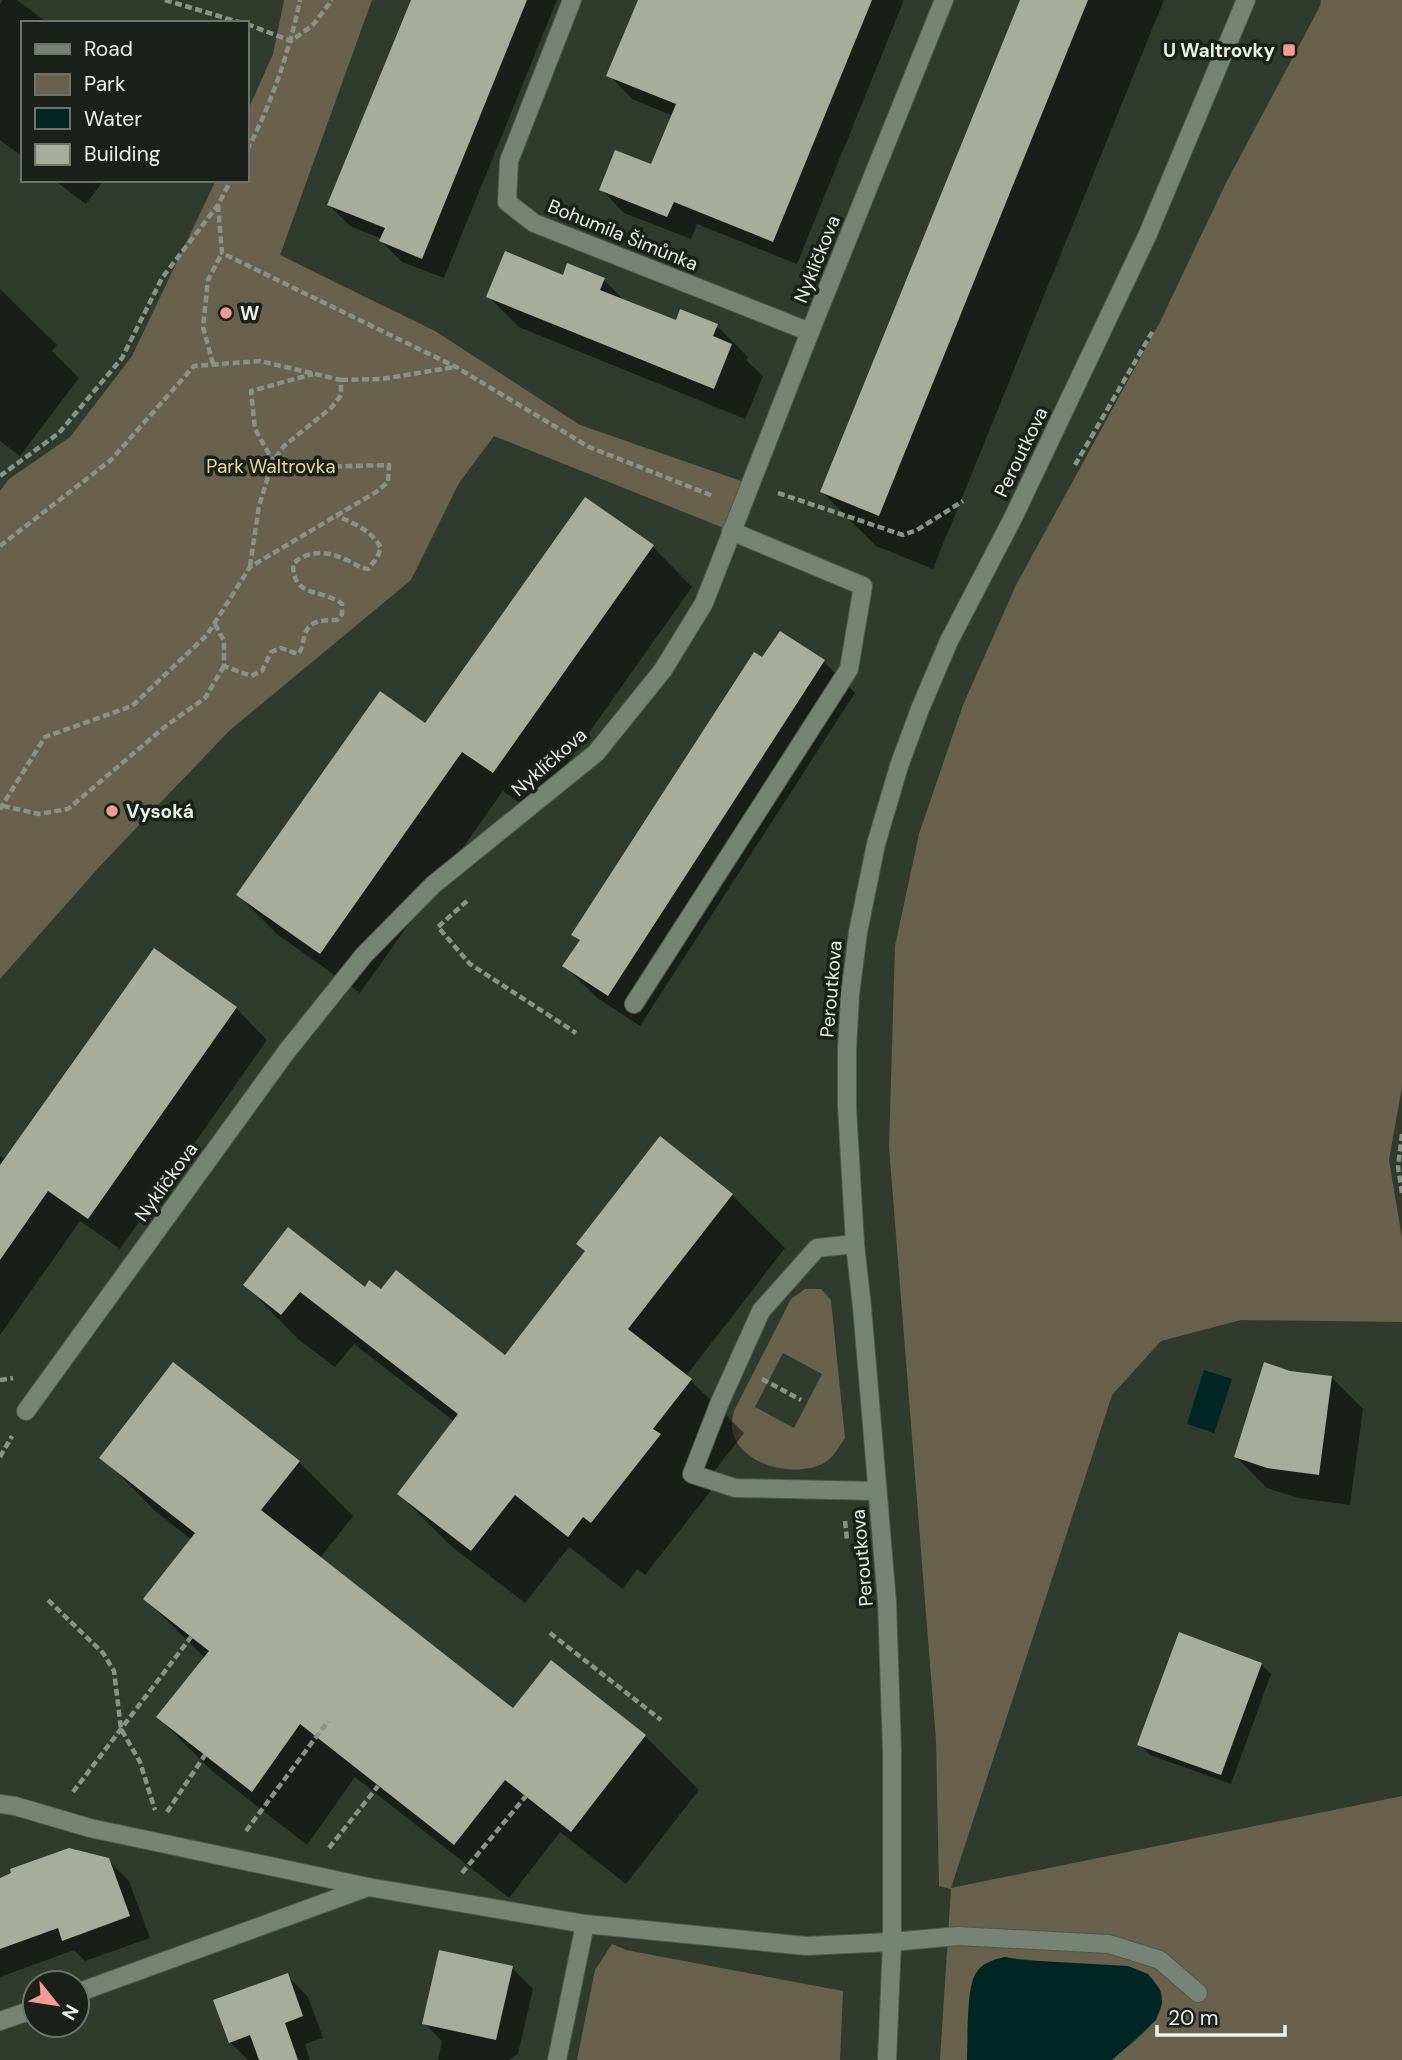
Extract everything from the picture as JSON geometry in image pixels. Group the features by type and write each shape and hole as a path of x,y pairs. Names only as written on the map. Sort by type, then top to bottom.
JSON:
{"street":[{"name":"Bohumila Šimůnka","path":"572,0 509,160 507,202 534,223 810,332"},
{"name":"Nyklíčkova","path":"26,1411 279,1062 364,955 433,885 596,753 663,670 704,603 944,0"},
{"name":"Peroutkova","path":"887,2060 892,1942 892,1751 888,1615 855,1244 847,1107 850,995 858,932 876,844 899,766 949,642 1014,516 1147,236 1246,0"},
{"path":"634,1004 849,669 863,586 731,531"},
{"path":"855,1244 817,1248 761,1311 720,1402 692,1474 735,1488 877,1491"},
{"path":"0,1804 90,1828 368,1887 585,1924 806,1946 958,1936 1109,1944 1160,1959 1198,1993"},
{"path":"91,1988 368,1887"},
{"path":"557,2060 585,1924"},
{"path":"0,2021 21,2013"}],"path":[{"path":"165,0 237,21"},
{"path":"248,148 261,123 292,41 300,0"},
{"path":"292,41 313,25 331,0"},
{"path":"248,24 292,41"},
{"path":"0,476 59,433 122,358 162,278 218,205 230,182"},
{"path":"213,364 203,327 208,280 222,253 218,205"},
{"path":"222,253 456,367 589,447 716,497 742,505 767,488 903,535 963,501"},
{"path":"1072,470 1154,329"},
{"path":"0,546 110,460 194,366 260,361 341,380 382,379 456,367"},
{"path":"274,461 255,429 251,391 313,373"},
{"path":"215,624 224,641 224,666 205,698 167,725 68,809 38,814 1,808 46,737 132,706 207,635 250,567 259,506 274,461 284,446 332,407 341,395 341,380"},
{"path":"250,567 376,492 388,482 389,465 314,467 274,461"},
{"path":"224,666 251,676 262,671 271,652 281,648 298,654 303,648 308,627 315,621 337,620 342,614 342,604 334,597 300,587 293,575 293,564 303,555 333,555 368,569 377,558 381,548 376,539 367,531 336,516"},
{"path":"472,897 438,928 470,964 576,1033"},
{"path":"1402,1134 1398,1167 1402,1194"},
{"path":"752,1374 802,1400"},
{"path":"48,1600 103,1653 114,1671 121,1729 140,1762 156,1811"},
{"path":"550,1633 661,1720"},
{"path":"70,1795 191,1637"},
{"path":"245,1832 328,1721"},
{"path":"159,1823 205,1755"},
{"path":"322,1857 378,1786"}],"green space":[{"name":"Park Waltrovka","path":"284,0 372,0 280,255 435,331 580,425 750,484 731,531 494,436 459,483 411,580 229,731 101,865 0,979 0,491 9,479 70,437 132,356 215,182 248,182 248,110 273,54"},
{"path":"1321,0 1402,0 1402,1087 1389,1160 1402,1238 1402,1322 1241,1320 1161,1341 1112,1395 951,1888 1402,1796 1402,2060 1112,2060 1146,2030 1160,2012 1161,1992 1148,1974 1004,1957 971,1991 967,2060 940,2060 951,1889 939,1886 936,1740 889,1147 895,946 919,834 963,705 1016,585 1160,322 1226,183"},
{"path":"805,1289 821,1289 831,1300 845,1438 827,1461 812,1468 783,1469 755,1459 744,1451 736,1440 732,1425 734,1411 791,1299","holes":["783,1353 822,1374 794,1428 755,1407"]},
{"path":"612,1944 626,1950 843,1991 840,2060 577,2060 595,1970"}],"water":[{"path":"1204,1370 1232,1379 1214,1433 1187,1424"},
{"path":"1004,1957 1128,1966 1148,1974 1160,1990 1162,2003 1156,2020 1112,2060 967,2060 969,2002 973,1980 981,1967"}],"building":[{"path":"411,0 527,0 422,259 379,241 385,228 327,205"},
{"path":"638,0 872,0 773,242 674,202 667,217 599,190 615,150 651,164 676,104 606,76"},
{"path":"1020,0 1088,0 879,516 820,492"},
{"path":"505,251 563,275 567,263 605,278 600,290 676,320 680,309 718,324 713,336 732,344 714,389 486,297"},
{"path":"585,497 654,545 493,773 462,752 320,954 236,895 380,691 425,723"},
{"path":"780,631 825,660 608,996 562,966 580,940 571,935 754,652 762,657"},
{"path":"154,948 237,1007 88,1219 48,1191 0,1260 0,1165"},
{"path":"660,1136 733,1194 628,1329 692,1379 653,1429 661,1434 591,1523 583,1517 568,1537 515,1495 471,1551 397,1494 458,1414 300,1292 281,1315 243,1285 288,1227 365,1287 369,1280 381,1289 396,1270 505,1355 585,1251 576,1244"},
{"path":"173,1362 300,1461 261,1510 513,1708 551,1660 646,1735 571,1832 505,1780 454,1845 300,1724 252,1792 156,1717 209,1651 143,1599 195,1533 99,1458"},
{"path":"1264,1362 1290,1371 1332,1376 1319,1475 1267,1468 1234,1457"},
{"path":"1179,1632 1262,1663 1221,1775 1137,1745"},
{"path":"69,1848 109,1858 130,1916 62,1941 58,1928 0,1949 0,1878 11,1873 10,1869"},
{"path":"439,1950 513,1966 496,2040 422,2024"},
{"path":"288,1973 303,2016 285,2023 298,2060 259,2060 250,2035 229,2043 213,2000"}],"place":[{"name":"U Waltrovky","path":"1289,50"},
{"name":"W","path":"226,313"},
{"name":"Vysoká","path":"112,811"}]}
